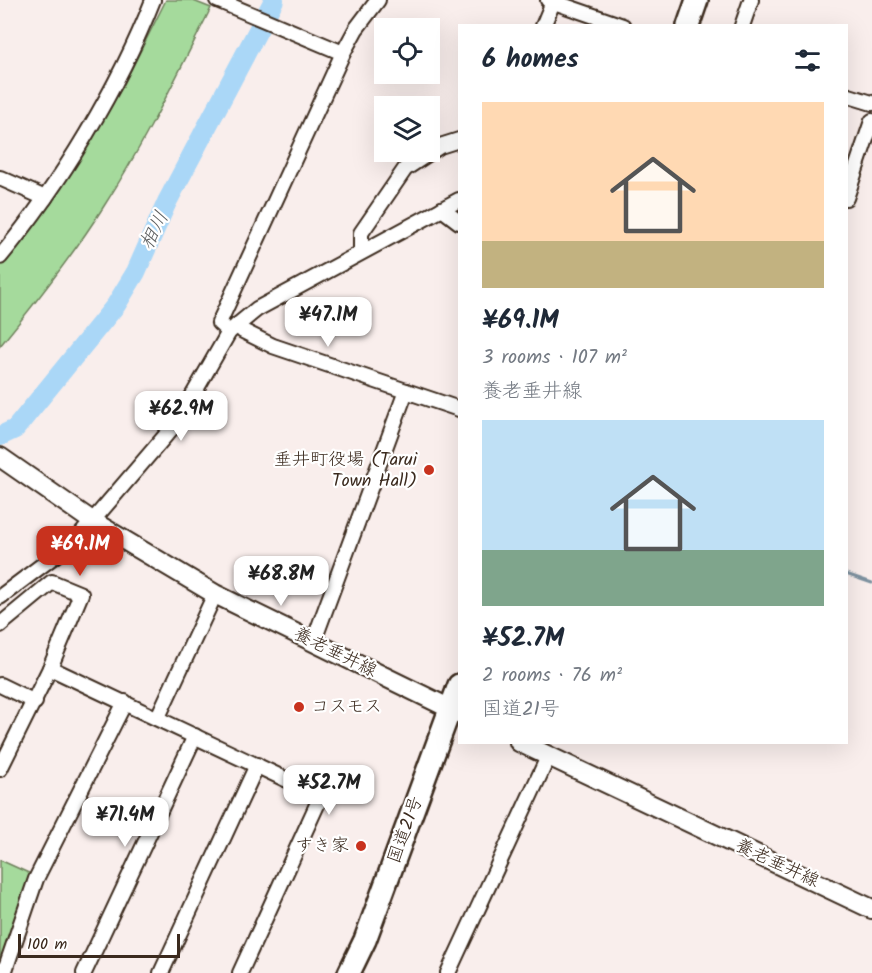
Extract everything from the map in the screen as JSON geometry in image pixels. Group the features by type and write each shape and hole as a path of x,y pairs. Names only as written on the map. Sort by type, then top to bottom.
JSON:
{"highway":[{"path":"689,24 697,0"},
{"name":"国道21号","path":"349,973 365,940 455,711 458,692"}],"main road":[{"name":"養老垂井線","path":"0,457 92,521 214,594 455,711"},
{"name":"養老垂井線","path":"523,744 872,909"}],"street":[{"path":"0,257 45,198 110,90 134,45 153,0"},
{"path":"217,0 339,51"},
{"path":"378,0 339,51 219,323 243,331 273,346 458,409"},
{"path":"743,24 751,0"},
{"path":"544,24 550,1 617,24"},
{"path":"848,95 872,103"},
{"path":"848,192 872,121"},
{"path":"361,252 361,233 405,169 440,146 458,140"},
{"path":"0,178 45,198"},
{"path":"0,597 78,539 178,421 233,328 257,309 458,201"},
{"path":"442,209 458,221"},
{"path":"313,643 406,392"},
{"path":"0,625 52,582 81,594 35,702 0,769"},
{"path":"158,717 214,594"},
{"path":"50,668 158,717 321,796 240,973"},
{"path":"0,685 35,702"},
{"path":"4,973 36,879 125,702"},
{"path":"84,973 195,736"},
{"path":"448,973 548,757"},
{"path":"161,973 257,765"}],"green space":[{"path":"166,0 191,0 211,8 160,109 119,182 67,260 0,346 0,266 48,207 122,88"},
{"path":"0,860 33,875 0,969"}],"waterway":[{"name":"相川","path":"0,436 15,429 116,305 136,272 167,202 274,0"},
{"path":"848,575 872,583"}],"place":[{"name":"垂井町役場 (Tarui Town Hall)","path":"429,470"},
{"name":"コスモス","path":"299,707"},
{"name":"すき家","path":"361,846"}]}
